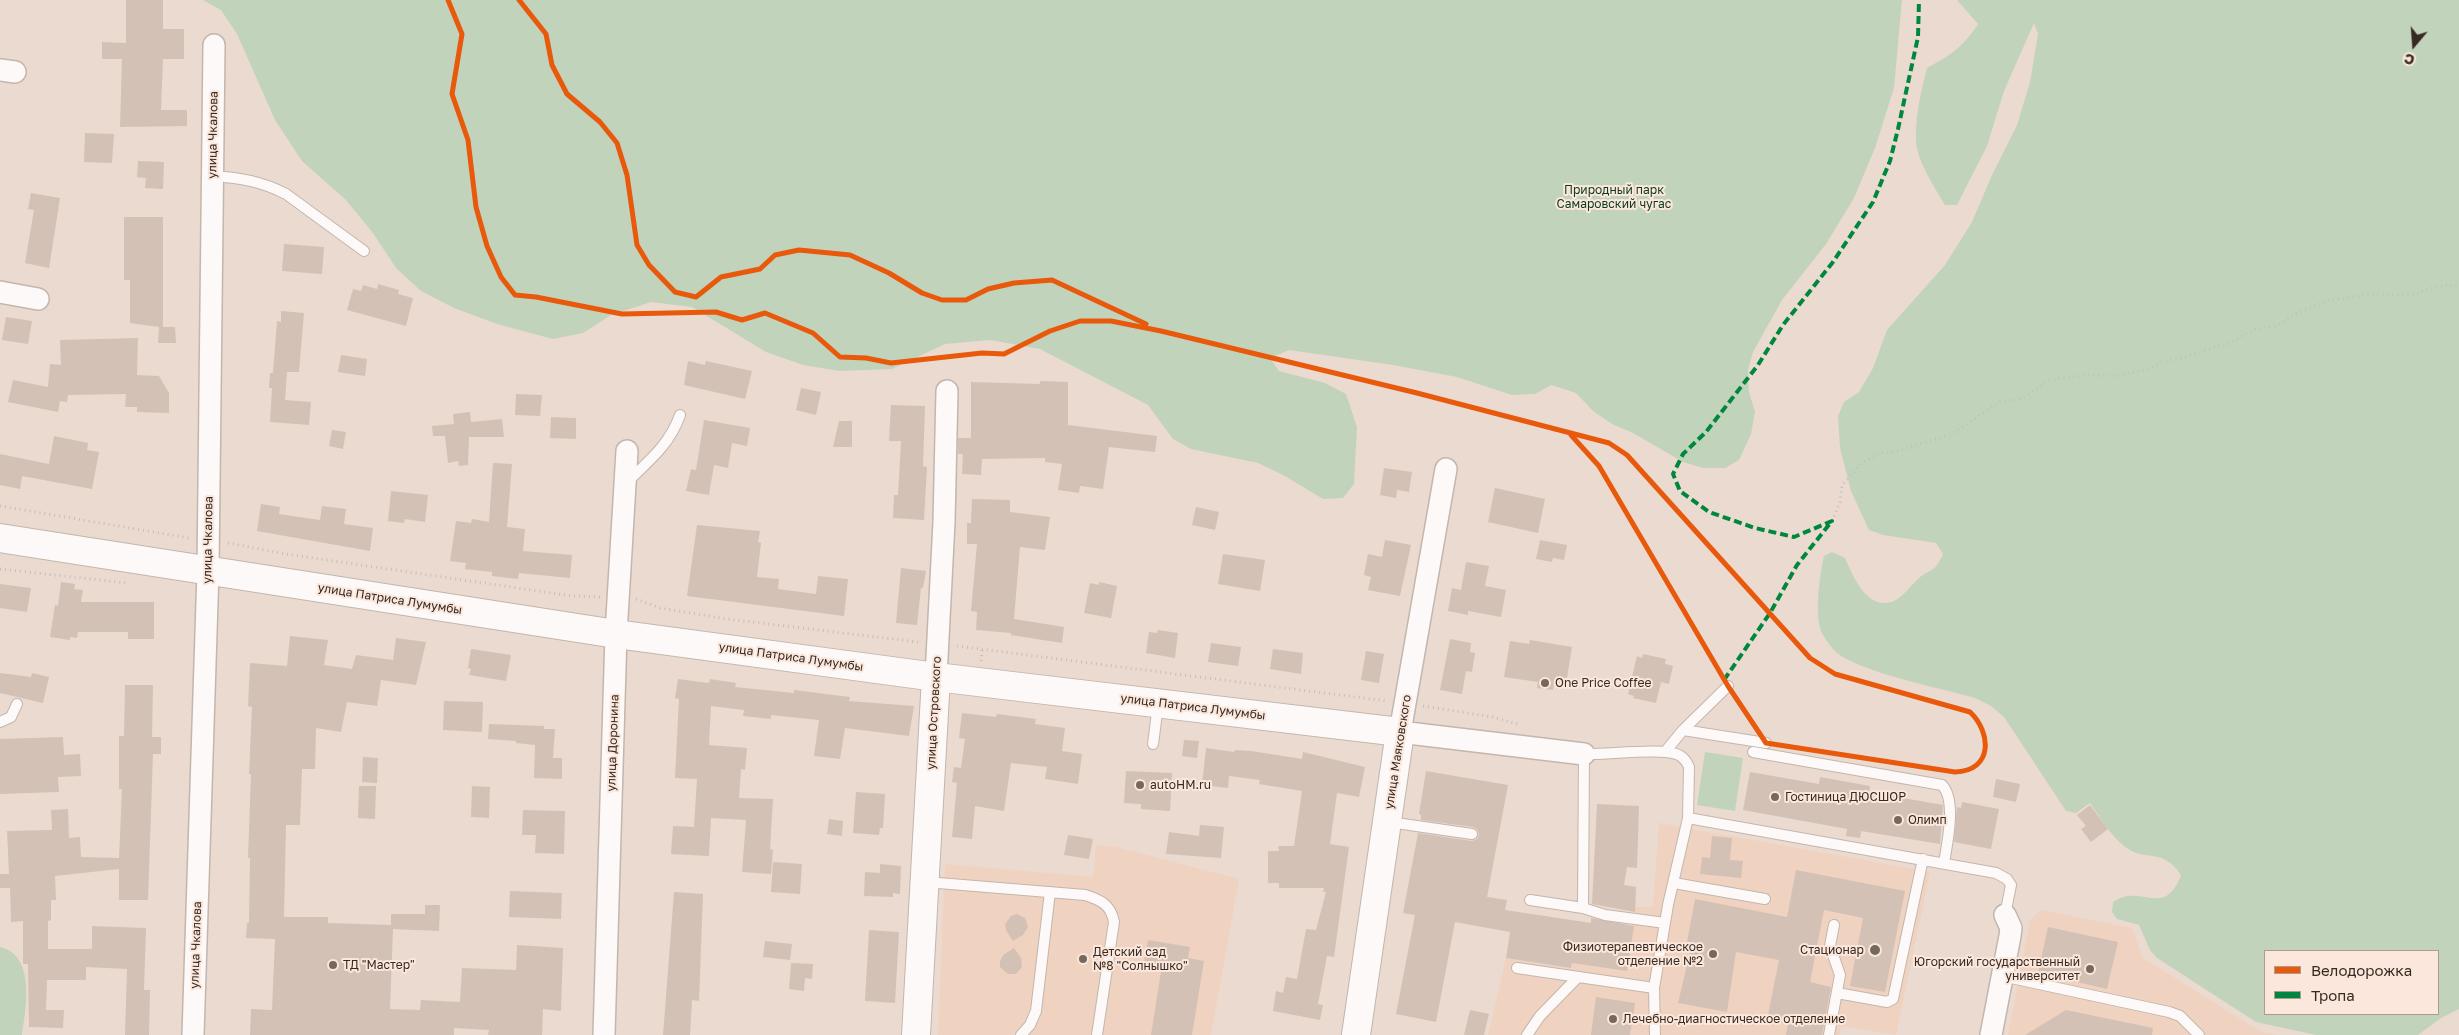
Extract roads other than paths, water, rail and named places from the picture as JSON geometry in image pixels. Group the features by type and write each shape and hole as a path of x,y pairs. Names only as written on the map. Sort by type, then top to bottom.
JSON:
{"street":[{"name":"улица Чкалова","path":"193,1035 208,571 214,45"},
{"path":"0,292 38,299"},
{"name":"улица Островского","path":"916,1035 944,522 947,391"},
{"name":"улица Доронина","path":"604,1035 616,634 626,483 626,451"},
{"name":"улица Маяковского","path":"1356,1035 1400,732 1446,469"},
{"name":"улица Патриса Лумумбы","path":"0,538 616,634 936,677 1584,754"},
{"path":"1991,1035 2011,928 2005,915"}],"lane":[{"path":"213,176 243,178 286,194 364,251"},
{"path":"626,483 665,445 674,431 680,415"},
{"path":"1665,752 1683,730 1728,686"},
{"path":"1153,744 1158,703"},
{"path":"0,722 11,717 17,704"},
{"path":"1683,730 1766,743"},
{"path":"1583,908 1584,754 1665,752 1679,755 1687,760 1689,767 1688,818 1665,923 1654,988 1655,1035"},
{"path":"1754,752 1935,782 1942,786 1948,796 1950,822 1944,864"},
{"path":"1688,818 1996,873 2007,879 2011,885 2005,915"},
{"path":"1387,822 1472,834"},
{"path":"1837,993 1881,1002 1893,999 1923,860"},
{"path":"925,882 1050,892 1096,898 1108,906 1114,922 1097,1035"},
{"path":"1674,883 1765,898"},
{"path":"1026,1034 1036,1011 1050,892"},
{"path":"1530,900 1583,908 1605,916 1665,923"},
{"path":"1828,1035 1840,975 1830,946 1834,925"},
{"path":"1517,968 1654,988"},
{"path":"2002,976 2169,1012 2180,1016 2199,1035"},
{"path":"1527,1035 1540,1016 1578,977"}],"place":[{"name":"One Price Coffee","path":"1545,683"},
{"name":"autoHM.ru","path":"1140,785"},
{"name":"Гостиница ДЮСШОР","path":"1775,797"},
{"name":"Олимп","path":"1898,820"},
{"name":"Стационар","path":"1875,950"},
{"name":"Физиотерапевтическое отделение №2","path":"1713,954"},
{"name":"Детский сад №8 \"Солнышко\"","path":"1083,959"},
{"name":"ТД \"Мастер\"","path":"333,965"},
{"name":"Югорский государственный университет","path":"2090,969"},
{"name":"Лечебно-диагностическое отделение","path":"1613,1019"}],"park label":[{"name":"Природный парк Самаровский чугас","path":"1614,197"}]}
